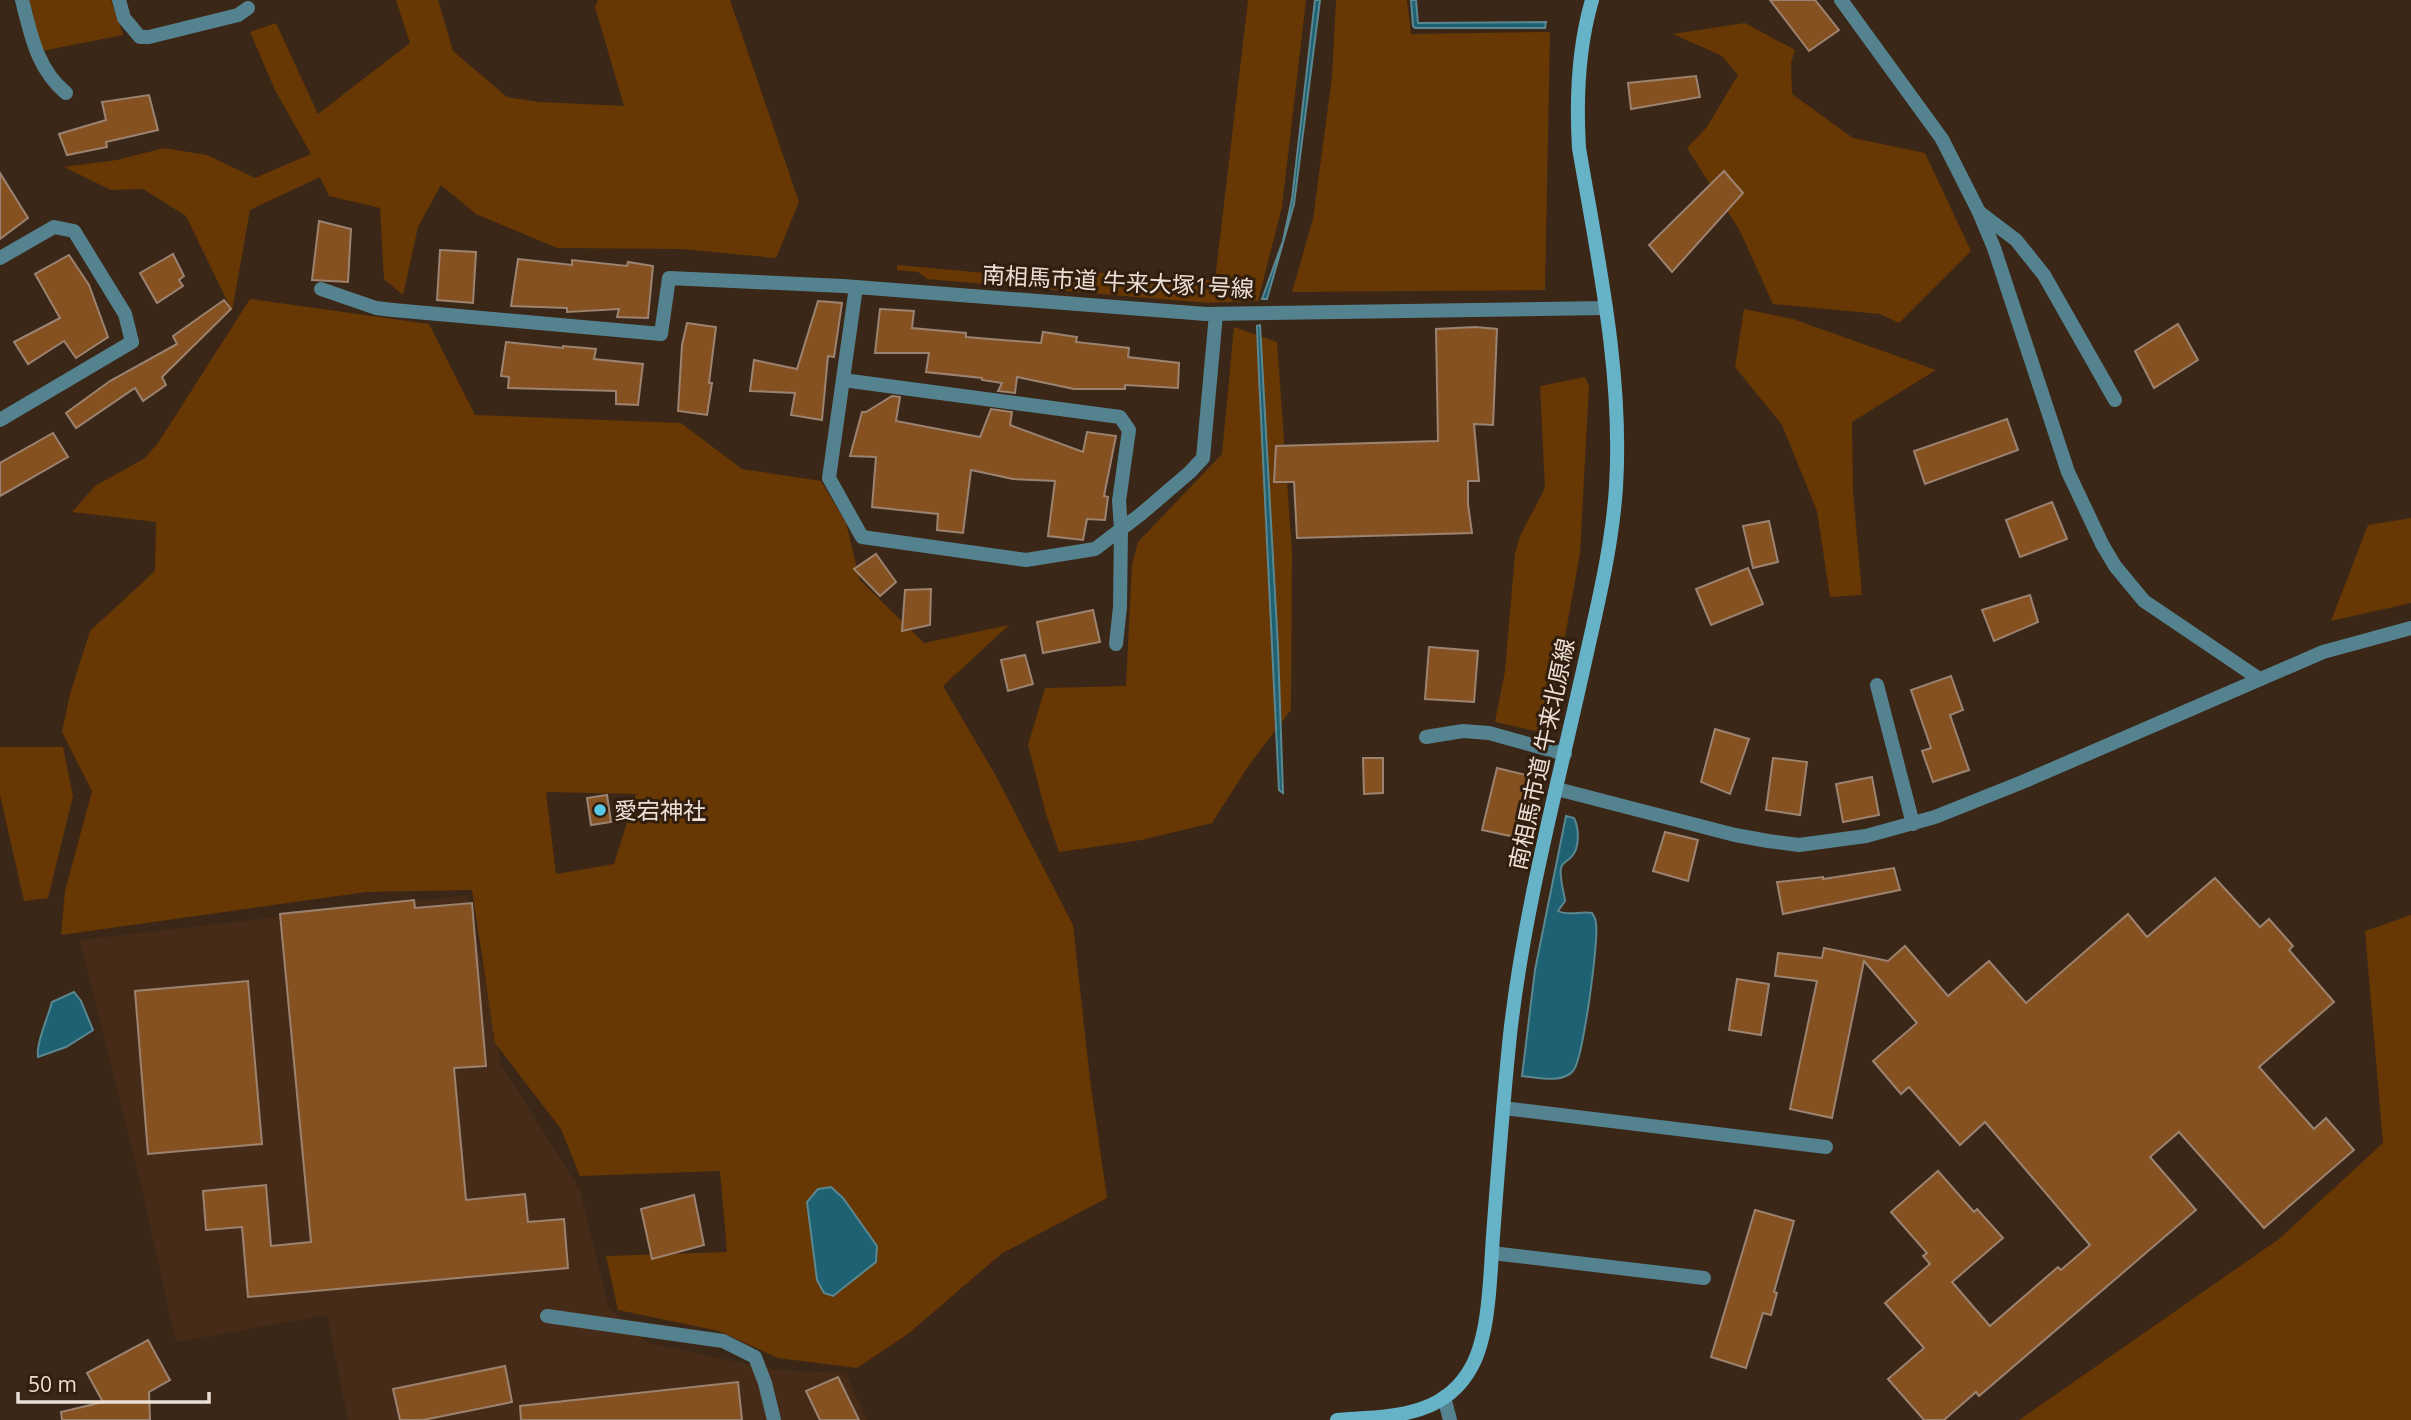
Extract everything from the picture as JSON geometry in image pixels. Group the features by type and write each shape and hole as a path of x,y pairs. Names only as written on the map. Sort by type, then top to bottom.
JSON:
{"street":[{"path":"22,0 38,58 56,85 66,93"},
{"path":"119,0 124,18 140,37 238,15 248,8"},
{"name":"南相馬市道 牛来北原線","path":"1337,1420 1406,1414 1444,1398 1460,1384 1472,1365 1480,1345 1488,1304 1510,1034 1520,966 1603,583 1616,488 1616,399 1606,308 1579,148 1579,68 1592,0"},
{"path":"1840,0 1942,139 1979,212 1994,248 2068,472 2115,566 2144,601 2258,678"},
{"path":"1979,212 2016,240 2044,275 2115,400"},
{"path":"0,258 54,227 74,231 125,314 132,342 0,420"},
{"name":"南相馬市道 牛来大塚1号線","path":"321,289 376,308 661,334 669,278 856,287 1216,314 1606,308"},
{"path":"856,287 829,478 862,537 1026,560 1095,549 1191,472 1203,458 1216,314"},
{"path":"843,380 1120,417 1129,430 1119,501 1120,607 1116,644"},
{"path":"1557,789 1735,835 1799,845 1866,836 1913,824 2025,782 2258,678 2323,652 2411,628"},
{"path":"1877,685 1913,824"},
{"path":"1426,737 1463,731 1489,733 1565,754"},
{"path":"1503,1108 1826,1147"},
{"path":"1492,1253 1704,1278"},
{"path":"547,1316 723,1341 743,1350 755,1357 774,1420"},
{"path":"1444,1398 1450,1420"}],"shaded area":[{"path":"29,0 111,0 123,35 42,51"},
{"path":"396,0 438,0 453,51 507,97 540,102 624,106 595,7 598,0 730,0 799,202 776,258 681,249 557,248 476,214 441,185 418,227 403,295 384,279 380,208 329,196 320,177 250,210 232,311 186,216 143,189 111,190 64,167 117,160 164,148 207,155 255,178 311,154 275,90 250,32 276,23 318,114 410,43"},
{"path":"1248,0 1306,0 1282,207 1258,301 1207,303 927,279 918,272 897,270 897,265 1050,279 1071,271 1215,280"},
{"path":"1336,0 1407,0 1411,34 1550,32 1545,290 1292,292 1313,219 1332,77"},
{"path":"1745,23 1795,50 1791,63 1792,94 1853,138 1925,153 1971,251 1899,323 1880,314 1773,304 1740,231 1687,148 1707,127 1738,75 1722,56 1673,34"},
{"path":"250,299 429,324 475,415 681,423 742,469 821,481 846,523 860,580 924,643 1009,625 943,686 996,776 1073,925 1090,1080 1107,1198 1001,1254 908,1334 857,1368 778,1358 719,1331 618,1310 606,1256 727,1252 720,1171 580,1176 561,1129 495,1043 472,890 366,892 61,935 65,891 92,791 62,732 70,694 90,631 155,571 156,522 72,512 95,486 145,458 158,443","holes":["546,792 636,794 614,864 556,874"]},
{"path":"1744,309 1793,319 1936,370 1852,422 1853,492 1862,595 1830,597 1817,511 1782,425 1735,367"},
{"path":"1234,327 1277,342 1292,551 1291,710 1249,765 1212,823 1141,840 1059,852 1028,745 1045,688 1126,686 1132,565 1138,542 1222,454"},
{"path":"1585,377 1589,386 1580,553 1545,733 1495,722 1505,671 1515,554 1520,536 1545,488 1540,386"},
{"path":"2411,518 2411,603 2331,621 2368,525"},
{"path":"0,747 63,747 73,796 48,898 24,901 0,795"},
{"path":"468,895 501,1064 580,1190 609,1308 648,1343 776,1370 846,1373 867,1420 348,1420 327,1315 176,1342 142,1189 80,940"},
{"path":"2411,915 2411,1420 2019,1420 2279,1239 2383,1143 2365,931"}],"water":[{"path":"1315,0 1320,0 1294,204 1267,299 1262,299 1283,241 1292,199"},
{"path":"1411,0 1416,0 1418,23 1546,22 1545,28 1415,28"},
{"path":"1260,325 1278,648 1283,793 1279,790 1259,376 1257,326"},
{"path":"1566,816 1574,818 1578,832 1575,852 1561,868 1565,901 1558,911 1592,913 1596,922 1595,952 1585,1024 1573,1071 1562,1077 1549,1079 1522,1076 1535,970"},
{"path":"74,992 81,1001 93,1030 66,1047 38,1057 40,1037 52,1002"},
{"path":"831,1187 843,1198 877,1246 876,1262 833,1296 824,1293 817,1280 807,1202 818,1189"}],"building":[{"path":"1770,0 1815,0 1839,30 1809,51"},
{"path":"1696,76 1700,97 1631,109 1628,83"},
{"path":"149,95 158,130 106,142 107,147 67,155 59,134 106,120 102,102"},
{"path":"1724,171 1743,193 1672,272 1649,245"},
{"path":"0,173 28,218 0,239"},
{"path":"319,221 351,229 348,282 312,280"},
{"path":"440,250 476,252 473,303 437,300"},
{"path":"173,254 184,276 179,280 183,286 157,303 140,273"},
{"path":"69,255 89,285 108,337 76,358 64,341 28,364 14,342 60,318 35,274"},
{"path":"518,259 572,265 572,260 627,266 628,262 653,266 648,318 617,317 619,309 567,312 567,308 511,306"},
{"path":"224,300 231,309 162,377 166,385 143,401 135,388 76,428 66,413 110,381 177,344 173,336"},
{"path":"818,301 842,303 834,357 828,356 822,420 791,415 795,393 750,391 754,360 797,369"},
{"path":"880,309 914,311 912,328 966,333 966,337 1041,343 1043,332 1077,337 1076,342 1129,348 1128,357 1179,363 1178,388 1125,385 1125,389 1074,389 1017,377 1015,393 998,391 1002,383 982,378 926,372 929,353 875,353"},
{"path":"687,323 716,327 707,415 678,411 682,345"},
{"path":"2178,324 2198,360 2154,388 2135,351"},
{"path":"1436,329 1497,329 1493,425 1474,424 1479,481 1468,481 1472,533 1297,538 1294,482 1274,482 1276,446 1438,441"},
{"path":"506,342 596,349 594,359 643,364 638,405 616,404 616,391 508,388 509,377 501,376"},
{"path":"892,396 900,397 896,421 980,437 991,409 1012,412 1010,425 1083,452 1087,432 1116,436 1104,496 1108,497 1105,520 1087,519 1083,540 1048,536 1055,481 1013,479 971,470 963,533 937,530 938,514 872,507 876,457 850,456 862,412"},
{"path":"2007,419 2018,450 1925,484 1914,451"},
{"path":"53,433 68,457 0,496 0,463"},
{"path":"2052,502 2067,539 2020,557 2006,520"},
{"path":"1769,521 1778,562 1753,568 1743,526"},
{"path":"876,554 896,582 880,596 854,569"},
{"path":"1748,568 1763,604 1711,625 1696,589"},
{"path":"931,589 930,625 902,631 905,590"},
{"path":"2030,595 2038,622 1994,641 1982,610"},
{"path":"1093,610 1100,642 1043,653 1037,622"},
{"path":"1429,647 1478,651 1474,702 1425,699"},
{"path":"1025,655 1033,684 1008,691 1001,660"},
{"path":"1951,676 1963,710 1950,715 1969,770 1933,782 1922,751 1931,748 1911,690"},
{"path":"1715,729 1749,739 1730,794 1701,782"},
{"path":"1363,758 1383,758 1383,793 1364,794"},
{"path":"1773,758 1807,762 1800,815 1766,810"},
{"path":"1497,768 1539,778 1524,839 1482,830"},
{"path":"1872,777 1879,815 1843,822 1836,784"},
{"name":"愛宕神社","path":"607,795 611,822 591,825 587,798"},
{"path":"1665,832 1698,840 1688,881 1653,871"},
{"path":"1894,868 1900,890 1783,914 1777,882 1823,879"},
{"path":"2215,878 2260,927 2269,919 2293,946 2289,950 2334,1002 2259,1067 2314,1129 2326,1118 2354,1150 2264,1228 2179,1132 2150,1157 2196,1210 1979,1396 1976,1392 1944,1420 1924,1420 1888,1379 1924,1348 1885,1303 1930,1264 1923,1256 1927,1253 1891,1212 1938,1171 1974,1212 1977,1209 2003,1238 1952,1282 1990,1326 2058,1267 2061,1270 2090,1245 1985,1122 1960,1145 1909,1087 1901,1094 1873,1061 1917,1023 1864,961 1832,1118 1790,1109 1817,981 1775,976 1778,953 1822,958 1824,948 1888,961 1905,946 1948,996 1989,961 2026,1003 2128,914 2147,937"},
{"path":"414,900 415,908 472,903 486,1066 454,1068 466,1200 525,1194 528,1222 564,1219 568,1268 248,1297 242,1227 206,1230 203,1191 266,1185 271,1246 311,1242 280,914"},
{"path":"1737,979 1769,984 1761,1035 1729,1030"},
{"path":"248,981 262,1144 148,1154 135,991"},
{"path":"694,1195 704,1245 652,1259 641,1209"},
{"path":"1755,1210 1794,1221 1774,1292 1777,1293 1771,1315 1763,1313 1746,1368 1711,1357"},
{"path":"148,1340 170,1380 149,1392 150,1420 62,1420 61,1412 103,1402 87,1373"},
{"path":"505,1366 512,1402 423,1420 400,1420 393,1389"},
{"path":"838,1377 859,1420 820,1420 806,1391"},
{"path":"738,1382 742,1420 521,1420 520,1406"}],"place":[{"name":"愛宕神社","path":"600,810"}]}
